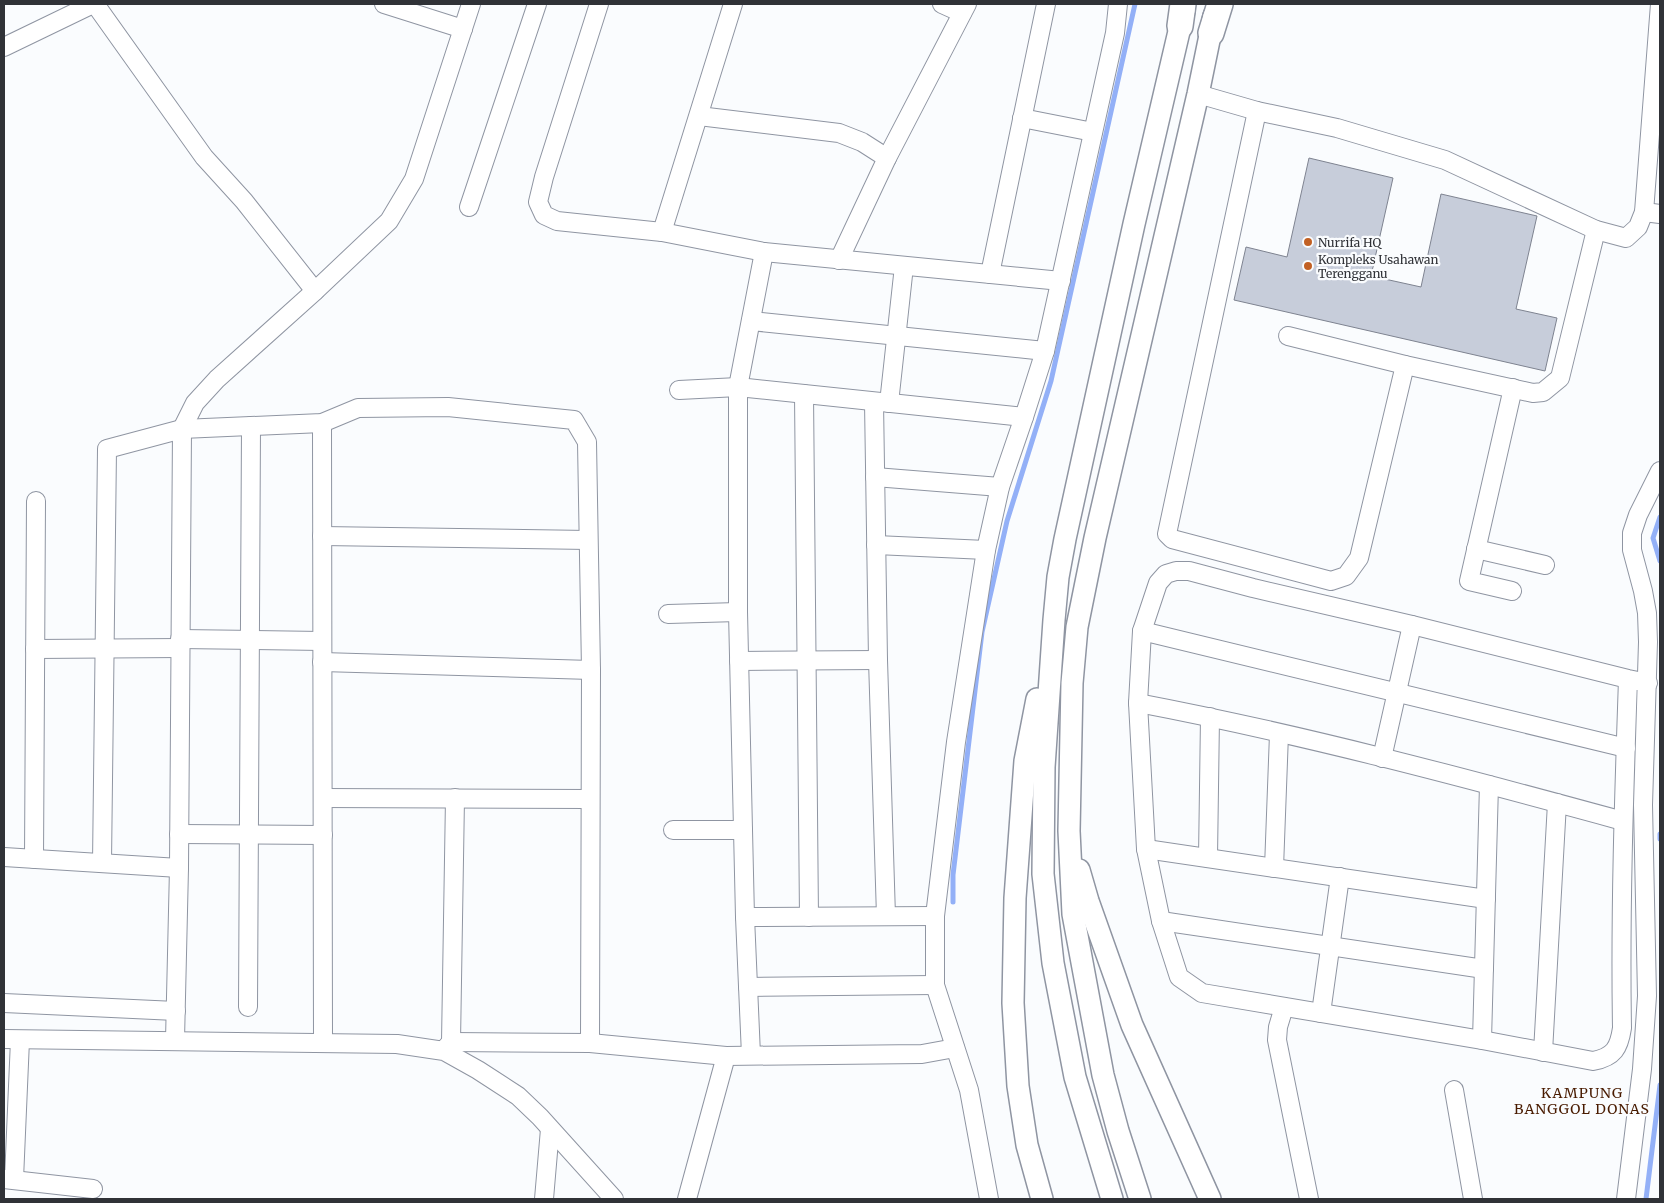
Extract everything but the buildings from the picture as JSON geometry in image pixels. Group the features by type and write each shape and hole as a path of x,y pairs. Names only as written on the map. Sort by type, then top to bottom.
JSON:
{"highway":[{"path":"1211,33 1218,4"}],"main road":[{"path":"1042,1199 1027,1145 1018,1086 1012,1003 1015,898 1025,761 1058,577 1134,224 1183,11"},
{"path":"1140,1199 1118,1131 1103,1075 1073,914 1069,831 1072,692 1077,627 1095,538 1211,33"},
{"path":"1058,577 1044,766 1042,850 1045,905 1053,963 1075,1077 1112,1199"},
{"path":"1069,831 1088,901 1132,1025 1210,1199"}],"street":[{"path":"4,47 94,4 204,157 244,201 315,292"},
{"path":"386,4 463,29"},
{"path":"175,1040 179,868 182,429 195,404 216,379 315,292 389,221 414,179 471,4"},
{"path":"470,207 537,4"},
{"path":"599,4 544,177 538,202 544,215 557,221 662,232 764,252 1061,282"},
{"path":"662,232 733,4"},
{"path":"839,260 887,158 965,9 942,4"},
{"path":"990,274 1046,4"},
{"path":"989,1199 969,1090 935,985 935,916 956,742 986,550 1000,487 1045,351 1115,33 1118,4"},
{"path":"1198,94 1257,111 1337,128 1445,160 1596,230 1626,238 1652,213 1660,4"},
{"path":"1257,111 1167,534 1172,539 1331,581 1346,576 1359,558 1405,365"},
{"path":"699,116 838,133 862,142 887,158"},
{"path":"1022,118 1092,132"},
{"path":"1288,336 1405,365 1533,393 1543,392 1560,378 1596,230"},
{"path":"751,1055 745,917 738,612 738,388 764,252"},
{"path":"886,916 878,660 875,477 882,402 896,336 904,266"},
{"path":"751,321 1045,351"},
{"path":"679,390 738,388 1024,418"},
{"path":"1512,591 1469,581 1513,388"},
{"path":"804,394 810,917"},
{"path":"102,863 107,449 182,429 322,423 358,408 448,407 574,420 587,442 591,670 590,1043"},
{"path":"322,423 323,1043"},
{"path":"248,1007 251,426"},
{"path":"1626,1199 1641,1079 1647,996 1644,805 1648,683 1647,613 1632,550 1632,533 1638,515 1660,471"},
{"path":"875,477 1000,487"},
{"path":"34,859 36,501"},
{"path":"322,536 588,540"},
{"path":"876,545 986,550"},
{"path":"1476,549 1545,565"},
{"path":"1628,679 1623,821 1622,1028 1616,1050 1605,1059 1593,1061 1482,1040 1202,993 1178,977 1161,921 1146,848 1138,702 1142,631 1158,583 1166,574 1176,571 1189,571 1648,683"},
{"path":"668,614 738,612"},
{"path":"1382,758 1412,625"},
{"path":"1142,631 1626,748"},
{"path":"35,649 104,648 250,640 322,641"},
{"path":"739,661 878,660"},
{"path":"322,662 591,670"},
{"path":"1138,702 1210,717 1489,784 1623,821"},
{"path":"1208,858 1210,717"},
{"path":"1274,868 1279,734"},
{"path":"1482,1040 1489,784"},
{"path":"323,798 590,799"},
{"path":"448,1046 455,798"},
{"path":"1544,1052 1557,803"},
{"path":"673,830 743,830"},
{"path":"179,834 323,835"},
{"path":"1146,848 1486,899"},
{"path":"4,857 179,868"},
{"path":"1320,1012 1340,878"},
{"path":"745,917 935,916"},
{"path":"1161,921 1484,969"},
{"path":"748,987 935,985"},
{"path":"4,1003 176,1011"},
{"path":"1284,1007 1278,1027 1277,1040 1309,1199"},
{"path":"93,1189 9,1179 12,1040 175,1040 448,1046 590,1043 726,1056 922,1054 955,1048"},
{"path":"448,1046 478,1070 518,1096 614,1199"},
{"path":"687,1199 726,1056"},
{"path":"1454,1090 1473,1199"},
{"path":"544,1199 550,1129"}],"waterway":[{"path":"953,902 953,875 982,632 1007,521 1051,381 1135,4"},
{"path":"1660,517 1653,538 1660,561"},
{"path":"1660,834 1660,839"},
{"path":"1646,1199 1660,1085"}],"place":[{"name":"Nurrifa HQ","path":"1308,242"},
{"name":"Kompleks Usahawan Terengganu","path":"1308,266"}],"district":[{"name":"KAMPUNG BANGGOL DONAS","path":"1582,1102"}]}
